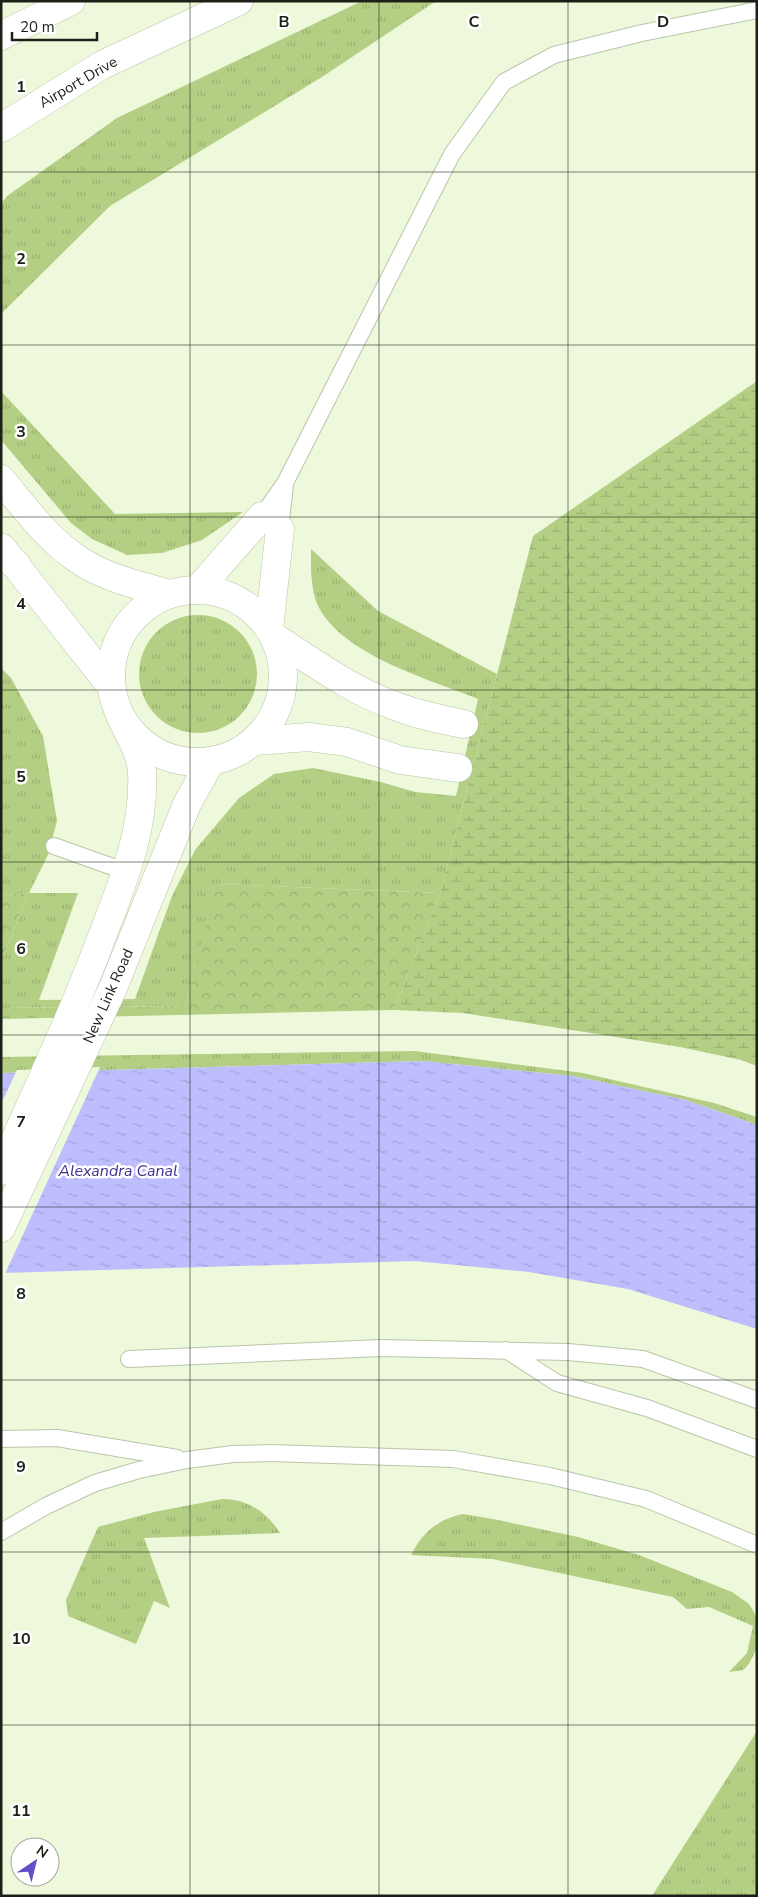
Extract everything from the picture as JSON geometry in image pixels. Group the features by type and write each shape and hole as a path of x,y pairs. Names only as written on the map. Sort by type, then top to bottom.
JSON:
{"main road":[{"path":"1,36 71,1"},
{"name":"Airport Drive","path":"1,128 102,66 239,1"},
{"name":"New Link Road","path":"1,480 46,532 78,560 98,571 169,594"},
{"path":"199,588 271,522"},
{"path":"271,522 273,634 358,689 388,704 428,717 464,724"},
{"name":"New Link Road","path":"6,555 111,686"},
{"name":"New Link Road","path":"1,1171 82,988 126,872 139,828 142,771 136,750 120,715 111,686 112,657 124,630 141,609 169,594 199,588 227,595 253,610 273,634 284,675 280,700 271,722 255,741 234,754 211,761 186,762 162,755 138,739 120,715"},
{"path":"255,741 309,736 347,742 400,760 458,768"},
{"name":"New Link Road","path":"1,1228 113,988 187,804 211,761"}],"lane":[{"path":"271,522 285,483 452,154 504,82 554,55 642,33 757,10"},
{"path":"271,522 285,483"},
{"path":"54,846 126,872"},
{"path":"129,1359 381,1348 568,1352 643,1360 757,1400"},
{"path":"506,1350 557,1383 647,1408 757,1449"},
{"path":"1,1439 57,1438 187,1460"},
{"path":"1,1532 46,1506 95,1483 139,1470 187,1460 233,1454 271,1453 453,1459 550,1476 646,1500 757,1545"}],"green space":[{"path":"362,1 436,1 322,77 110,206 1,314 1,204 7,196 117,118"},
{"path":"757,381 757,1066 741,1060 680,1047 463,1013 394,1010 440,893 533,536"},
{"path":"1,391 115,514 243,512 202,540 162,553 127,555 92,539 71,523 1,440"},
{"path":"311,549 378,611 497,674 440,893 218,884 185,1006 1,1008 1,963 28,893 1,895 1,668 11,678 43,736 57,821 48,855 29,893 78,893 39,1000 135,999 172,896 195,850 239,798 274,774 313,768 381,782 415,792 456,796 478,699 415,675 372,655 352,643 335,629 322,613 315,598 312,582"},
{"path":"198,615 221,620 240,632 252,651 257,674 252,697 240,716 221,728 198,733 175,728 156,716 144,697 139,674 144,651 156,632 175,620"},
{"path":"217,884 440,893 394,1010 1,1019 1,1008 185,1006"},
{"path":"28,893 1,963 1,895"},
{"path":"415,1051 583,1073 714,1103 757,1117 757,1125 686,1100 573,1076 423,1061 1,1073 1,1057"},
{"path":"222,1499 240,1501 255,1508 269,1518 280,1533 144,1538 170,1608 154,1601 136,1644 68,1616 66,1600 98,1527 154,1512"},
{"path":"463,1514 578,1537 639,1555 732,1592 749,1604 754,1612 757,1619 757,1648 749,1664 743,1670 729,1672 747,1653 753,1626 709,1607 687,1609 673,1597 492,1559 411,1555 420,1540 438,1523"},
{"path":"757,1731 757,1896 652,1896"}],"water":[{"name":"Alexandra Canal","path":"423,1061 573,1076 686,1100 757,1125 757,1329 628,1289 529,1272 415,1261 1,1273 1,1073"}],"pier":[{"path":"100,1067 4,1276 1,1276 1,1104 17,1070"}]}
